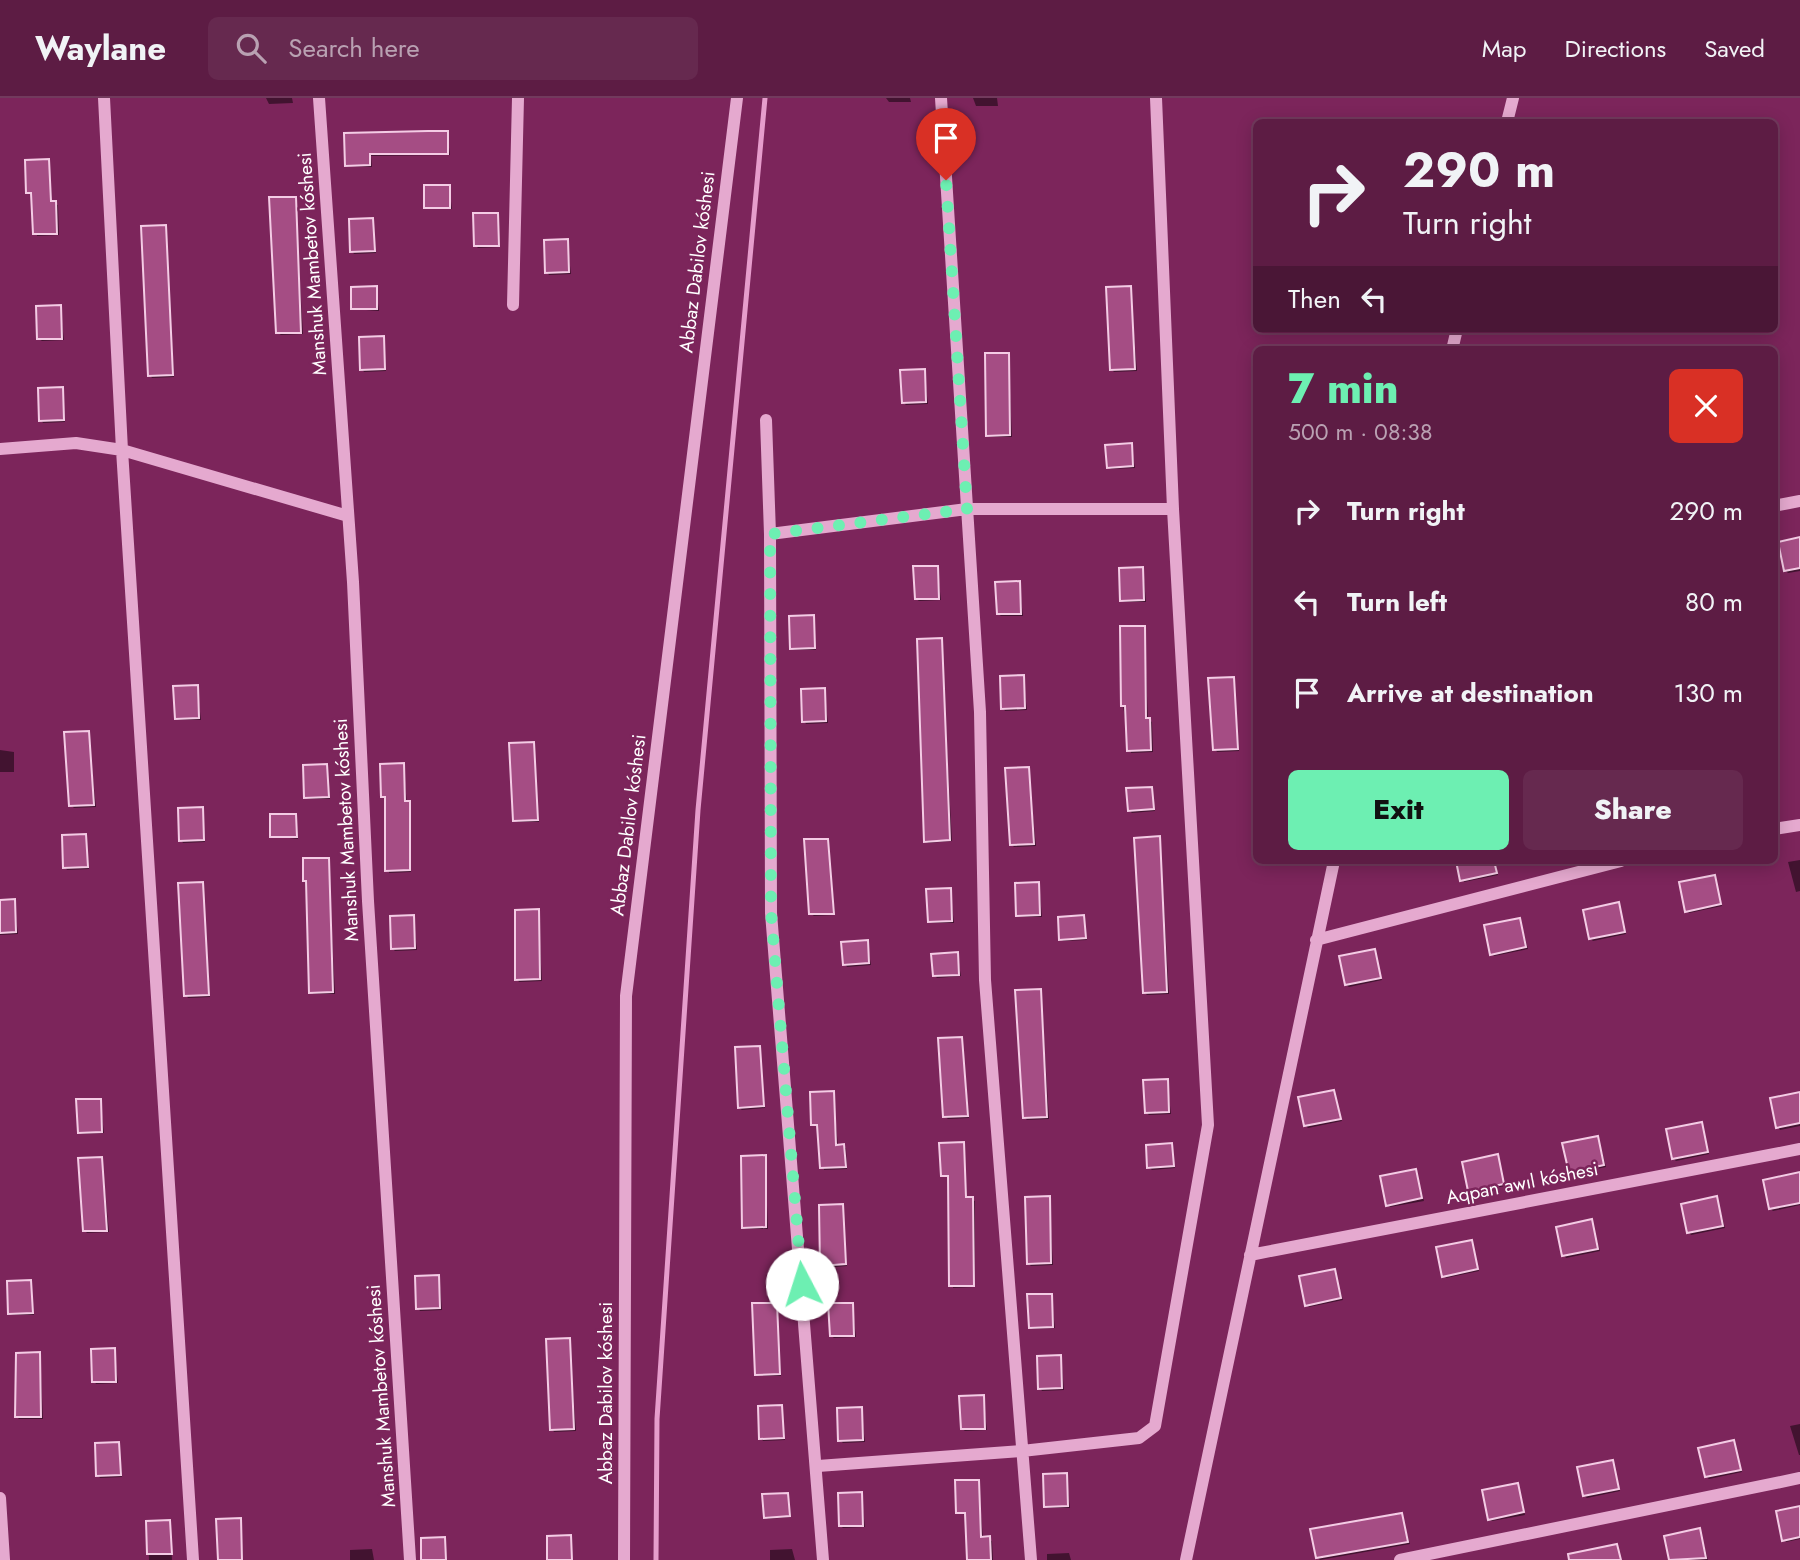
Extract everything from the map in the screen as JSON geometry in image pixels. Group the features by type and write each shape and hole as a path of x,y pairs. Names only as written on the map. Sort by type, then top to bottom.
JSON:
{"street":[{"path":"104,98 122,450 193,1560"},
{"name":"Manshuk Mambetov kóshesi","path":"320,98 348,516 368,901 410,1560"},
{"path":"513,305 518,98"},
{"name":"Abbaz Dabilov kóshesi","path":"624,1560 626,996 737,98"},
{"path":"941,98 979,712 985,980 1031,1560"},
{"path":"818,1466 1022,1451 1139,1438 1155,1426 1208,1125 1173,509 1156,98"},
{"path":"1508,119 1513,98"},
{"path":"766,420 770,534 771,912 818,1466 823,1560"},
{"path":"0,449 76,443 122,450 348,516"},
{"path":"1778,505 1800,501"},
{"path":"770,534 967,509 1173,509"},
{"path":"1778,828 1800,825"},
{"path":"1186,1560 1333,864"},
{"path":"1316,940 1610,864"},
{"name":"Aqpan awıl kóshesi","path":"1250,1255 1800,1149"},
{"path":"1401,1560 1800,1478"},
{"path":"0,1498 4,1560"}],"building":[{"path":"448,131 448,154 370,154 370,165 345,166 344,133"},
{"path":"49,159 51,201 56,201 57,234 33,234 31,193 26,193 25,160"},
{"path":"424,185 450,185 450,208 424,208"},
{"path":"269,197 296,197 301,333 276,333"},
{"path":"473,213 498,213 499,246 474,246"},
{"path":"373,218 375,251 350,252 349,219"},
{"path":"166,225 173,375 148,376 141,226"},
{"path":"568,239 569,272 545,273 544,240"},
{"path":"377,286 377,309 351,309 351,287"},
{"path":"1131,286 1135,369 1110,370 1106,287"},
{"path":"61,305 62,339 37,339 36,306"},
{"path":"384,336 385,369 360,370 359,337"},
{"path":"985,353 1009,353 1010,435 986,436"},
{"path":"925,369 926,402 902,403 900,370"},
{"path":"63,387 64,420 39,421 38,388"},
{"path":"1132,443 1133,466 1107,468 1105,445"},
{"path":"1800,537 1800,568 1784,571 1778,542"},
{"path":"913,566 938,566 939,599 915,599"},
{"path":"1143,567 1144,600 1120,601 1119,568"},
{"path":"1020,581 1021,614 997,614 995,582"},
{"path":"814,615 815,648 790,649 789,616"},
{"path":"1120,626 1145,626 1146,718 1150,718 1151,750 1127,751 1125,706 1121,706"},
{"path":"942,638 950,840 924,842 917,639"},
{"path":"1024,675 1025,708 1001,709 1000,676"},
{"path":"1234,677 1238,749 1213,750 1208,678"},
{"path":"198,685 199,718 175,719 173,686"},
{"path":"825,688 826,721 802,722 801,689"},
{"path":"89,731 94,805 69,806 64,732"},
{"path":"534,742 538,820 513,821 509,743"},
{"path":"404,763 405,801 410,801 410,870 385,871 385,797 381,797 380,764"},
{"path":"327,764 329,797 304,798 303,765"},
{"path":"1029,767 1034,844 1010,845 1005,768"},
{"path":"1152,787 1154,809 1128,811 1126,788"},
{"path":"203,807 204,840 179,841 178,808"},
{"path":"270,814 296,814 297,837 270,837"},
{"path":"86,834 88,867 63,868 62,835"},
{"path":"1160,836 1167,992 1143,993 1134,838"},
{"path":"804,839 828,839 834,914 809,914"},
{"path":"303,858 329,858 333,992 309,993"},
{"path":"1457,864 1495,864 1497,873 1460,881"},
{"path":"1715,875 1721,904 1685,912 1679,882"},
{"path":"203,882 209,995 184,996 178,883"},
{"path":"1039,882 1040,915 1016,916 1015,883"},
{"path":"951,888 952,921 928,922 926,889"},
{"path":"15,899 16,932 0,933 0,900"},
{"path":"1619,902 1625,932 1589,939 1583,910"},
{"path":"539,909 540,979 515,980 515,910"},
{"path":"414,915 415,948 391,949 390,916"},
{"path":"1084,915 1086,938 1059,940 1058,917"},
{"path":"1520,918 1526,947 1490,955 1484,925"},
{"path":"868,940 869,963 843,965 841,942"},
{"path":"1375,949 1381,978 1345,985 1339,956"},
{"path":"958,952 959,975 933,976 931,954"},
{"path":"1041,989 1047,1117 1023,1118 1015,990"},
{"path":"962,1037 968,1116 943,1117 938,1038"},
{"path":"760,1046 764,1106 738,1108 735,1047"},
{"path":"1168,1079 1169,1112 1145,1113 1143,1080"},
{"path":"1334,1090 1341,1119 1304,1126 1298,1097"},
{"path":"834,1091 836,1145 844,1144 846,1167 820,1168 817,1125 811,1125 810,1092"},
{"path":"1800,1092 1800,1123 1776,1128 1770,1098"},
{"path":"76,1099 101,1099 102,1132 78,1133"},
{"path":"1702,1122 1708,1152 1672,1159 1666,1129"},
{"path":"1598,1136 1604,1165 1569,1173 1562,1143"},
{"path":"964,1142 966,1197 973,1197 974,1286 949,1286 948,1176 941,1176 939,1143"},
{"path":"1172,1143 1174,1166 1147,1168 1146,1145"},
{"path":"1498,1154 1504,1184 1468,1191 1462,1162"},
{"path":"766,1155 766,1227 742,1228 741,1156"},
{"path":"102,1157 107,1231 83,1231 78,1158"},
{"path":"1416,1169 1422,1198 1386,1206 1380,1176"},
{"path":"1800,1172 1800,1203 1769,1209 1763,1180"},
{"path":"1050,1196 1051,1263 1027,1264 1025,1197"},
{"path":"1717,1196 1723,1226 1687,1233 1681,1204"},
{"path":"843,1204 846,1264 820,1266 819,1205"},
{"path":"1592,1219 1598,1249 1562,1256 1556,1227"},
{"path":"1472,1240 1478,1269 1442,1277 1436,1247"},
{"path":"1335,1269 1341,1298 1305,1306 1299,1276"},
{"path":"439,1275 440,1308 416,1309 415,1276"},
{"path":"31,1280 33,1313 8,1314 7,1281"},
{"path":"1027,1294 1052,1294 1053,1327 1029,1328"},
{"path":"752,1303 777,1303 780,1374 755,1375"},
{"path":"828,1303 853,1303 854,1336 830,1336"},
{"path":"570,1338 574,1429 550,1430 546,1339"},
{"path":"115,1348 116,1382 92,1382 91,1349"},
{"path":"40,1352 41,1417 15,1417 16,1353"},
{"path":"1061,1355 1062,1388 1038,1389 1037,1356"},
{"path":"984,1395 985,1429 961,1429 959,1396"},
{"path":"782,1405 784,1438 759,1439 758,1406"},
{"path":"862,1407 863,1440 838,1441 837,1408"},
{"path":"1734,1440 1741,1470 1705,1477 1698,1448"},
{"path":"119,1442 121,1475 96,1476 95,1443"},
{"path":"1613,1460 1619,1489 1583,1496 1577,1467"},
{"path":"1067,1473 1068,1506 1044,1507 1043,1474"},
{"path":"955,1480 979,1480 981,1537 990,1536 991,1560 967,1560 965,1513 956,1513"},
{"path":"1518,1483 1524,1512 1488,1520 1482,1490"},
{"path":"862,1492 863,1526 839,1526 838,1493"},
{"path":"788,1493 790,1516 764,1518 762,1494"},
{"path":"1800,1506 1800,1537 1782,1541 1776,1511"},
{"path":"1402,1513 1408,1542 1316,1558 1310,1529"},
{"path":"241,1518 242,1560 218,1560 216,1519"},
{"path":"170,1520 172,1554 147,1554 146,1521"},
{"path":"1700,1528 1706,1558 1669,1560 1664,1536"},
{"path":"571,1535 572,1560 547,1560 547,1536"},
{"path":"445,1537 446,1560 421,1560 421,1538"},
{"path":"1617,1544 1621,1560 1569,1560 1568,1554"}],"waterway":[{"path":"656,1560 657,1419 698,810 765,98"}],"route":[{"path":"802,1284 771,912 768,640 770,534 967,509 946,180"}]}
